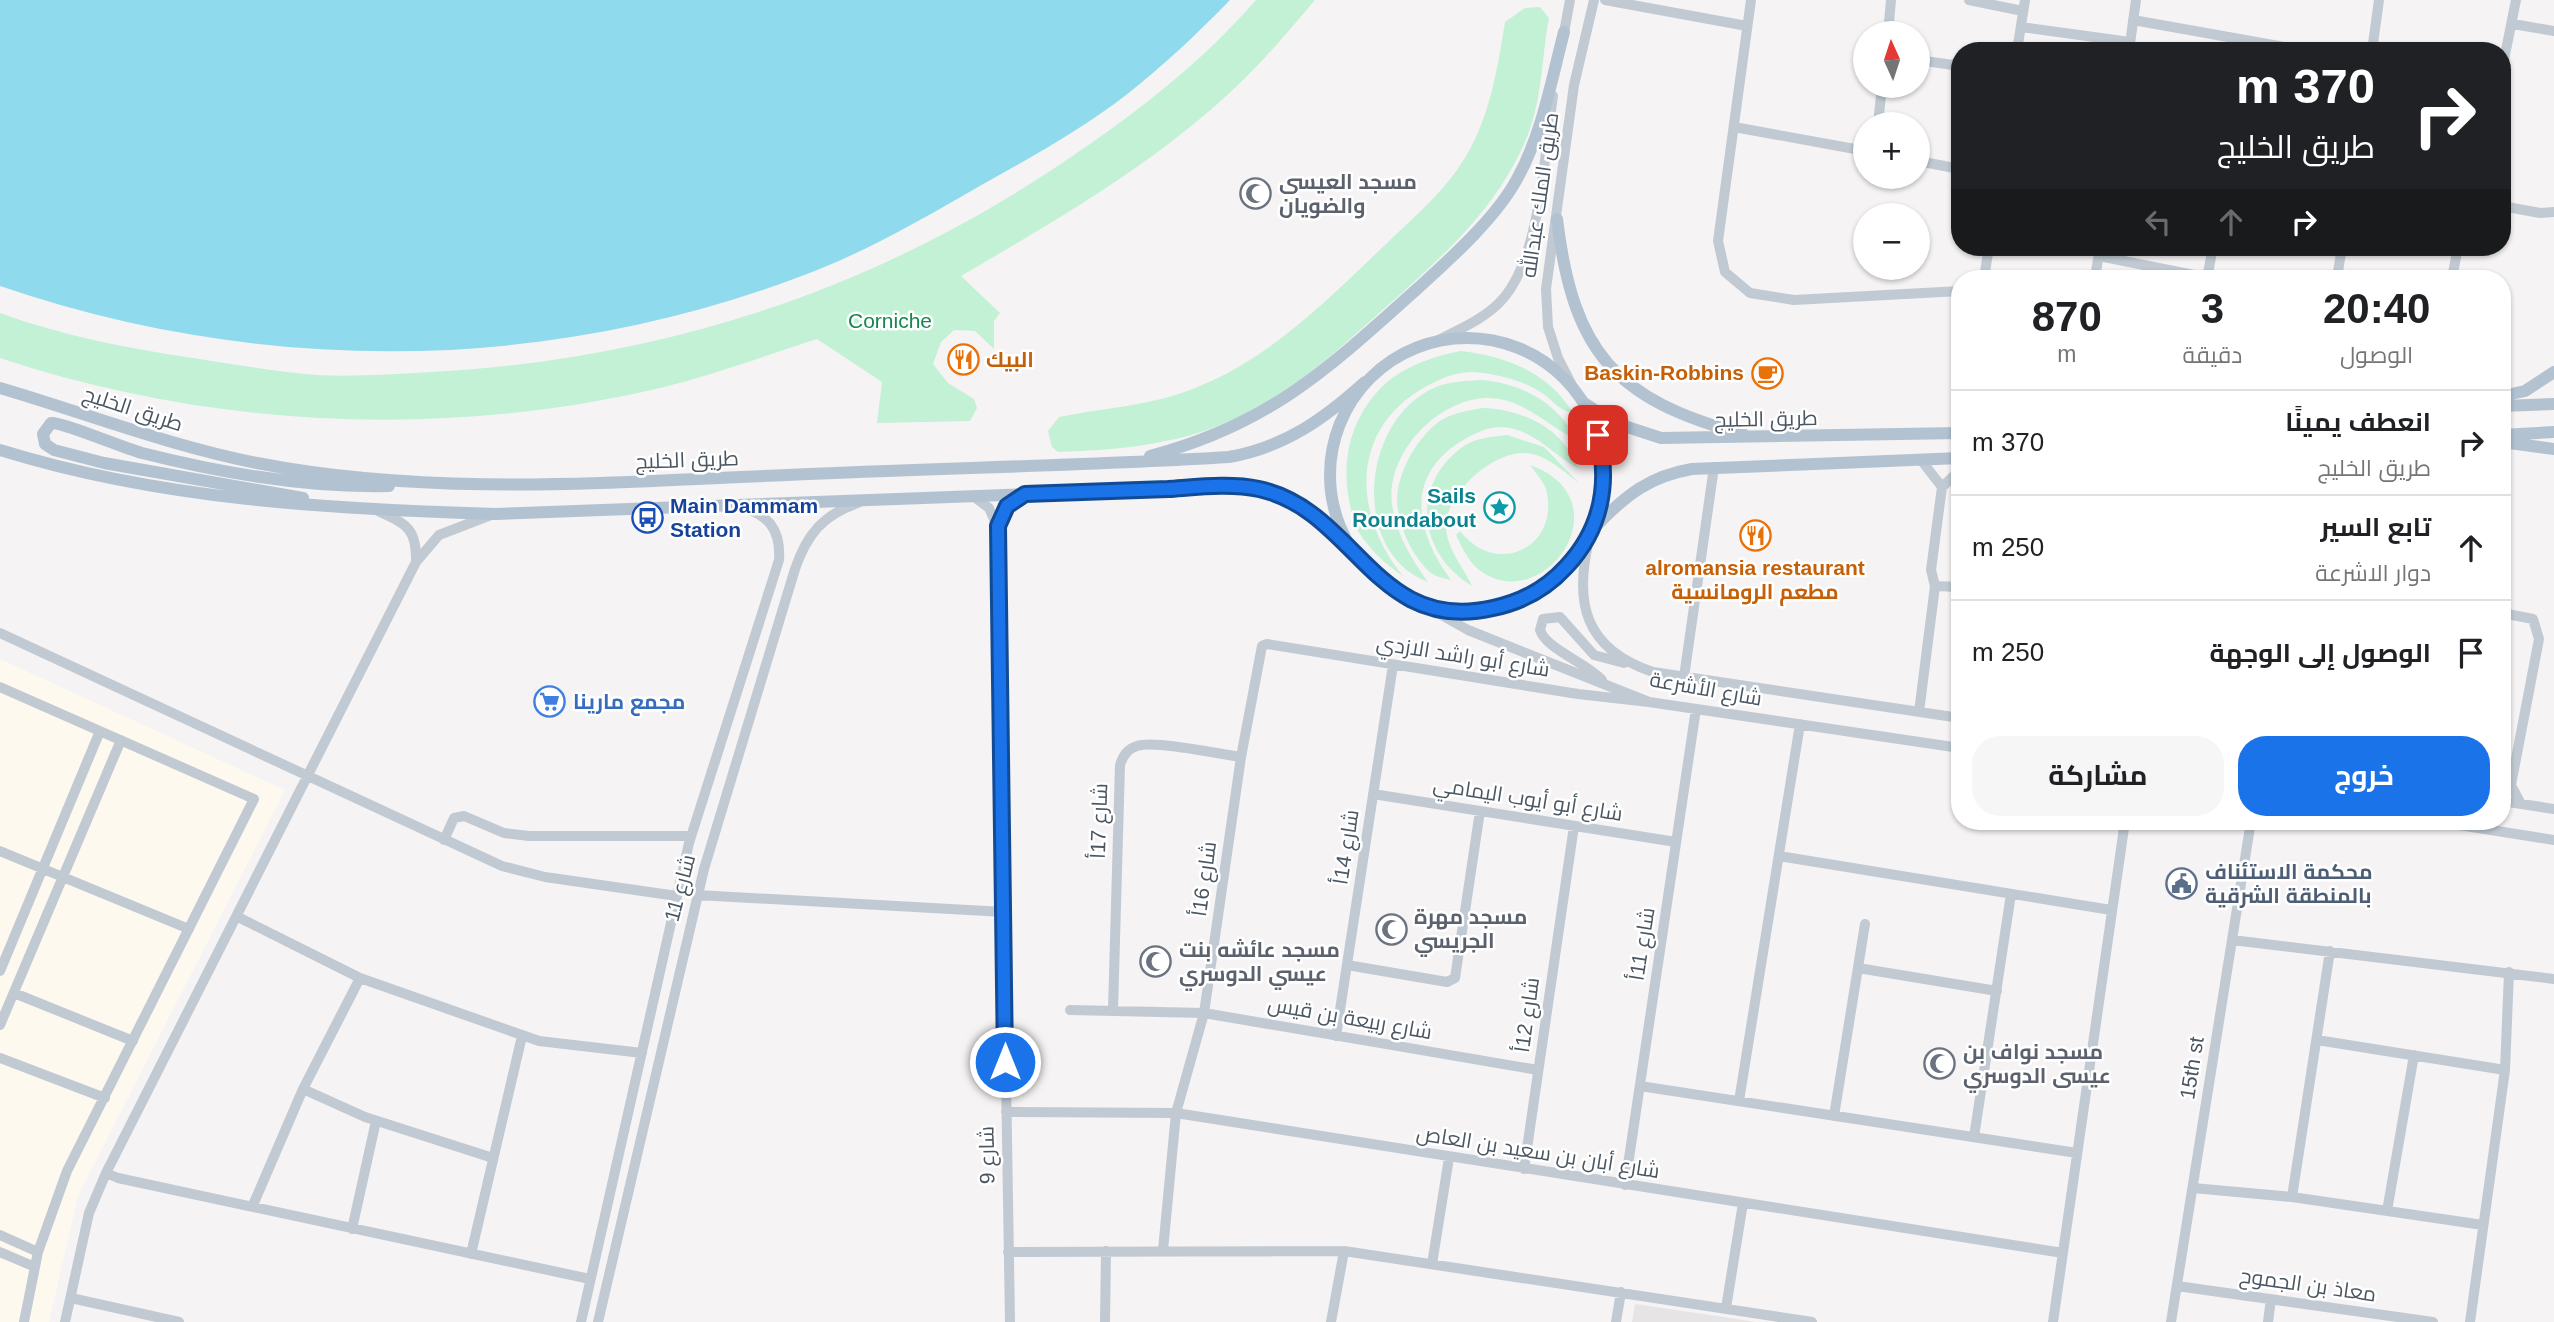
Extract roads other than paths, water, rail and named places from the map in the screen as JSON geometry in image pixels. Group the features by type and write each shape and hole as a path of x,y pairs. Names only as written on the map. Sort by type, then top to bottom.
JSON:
{"main road":[{"path":"1123,462 1214,435 1273,407 1337,362 1457,250 1516,181 1537,134 1563,33"},
{"path":"1557,219 1565,275 1574,302 1587,333 1615,372 1634,389 1670,411 1757,438"},
{"name":"طريق الخليج","path":"0,388 190,447 259,463 340,474 474,484 657,481 1229,457 1252,453 1276,444 1319,421 1391,360 1439,340 1480,338 1518,347 1549,365 1579,397 1615,423 1661,438 1951,433"},
{"path":"2511,394 2525,390 2554,372"},
{"path":"1357,557 1338,519 1330,480 1338,428 1365,382"},
{"path":"1579,397 1591,417 1602,451 1603,490 1592,532"},
{"path":"2511,406 2554,404"},
{"path":"335,506 265,489 104,463 54,450 46,444 43,434 51,423 61,423 113,445 145,454 215,469 294,480 352,486 474,484"},
{"path":"2511,434 2554,432"},
{"path":"2511,443 2554,449"},
{"path":"0,450 160,490 376,510 496,514 1220,487 1259,489 1296,502 1314,513 1386,585 1420,603 1444,611 1484,610 1520,600 1552,581 1592,532 1640,485 1677,471 1714,467 1951,458"}],"street":[{"name":"طريق الملك عبدالله","path":"1439,340 1483,316 1500,303 1515,282 1527,257 1570,0"},
{"name":"طريق الملك عبدالله","path":"1579,397 1558,358 1545,311 1574,85 1594,0"},
{"path":"1605,0 1747,26"},
{"path":"1751,0 1718,241 1725,272 1750,293 1794,300 1951,291"},
{"path":"1889,21 1891,0"},
{"path":"1969,0 2024,5 2018,42"},
{"path":"2130,42 2136,0"},
{"path":"2373,42 2379,0"},
{"path":"2509,42 2516,0"},
{"path":"2133,20 2230,42"},
{"path":"2514,24 2554,31"},
{"path":"2021,27 2102,42"},
{"path":"1930,62 1951,65"},
{"path":"1734,127 1853,149"},
{"path":"1930,163 1951,167"},
{"path":"2511,208 2540,213 2554,212"},
{"path":"2119,256 2176,270"},
{"path":"1921,460 1942,487"},
{"path":"1684,677 1714,467"},
{"path":"1919,712 1935,586 1931,570 1942,487 1951,478"},
{"path":"998,526 1007,506 1025,494"},
{"path":"973,496 989,508 998,526"},
{"name":"شارع 11","path":"598,1322 697,895 806,540 828,517 863,501"},
{"name":"شارع 11","path":"580,1322 691,836 779,560 780,544 773,524 764,517 733,506"},
{"path":"376,510 402,522 411,531 416,544 416,562"},
{"path":"65,1322 89,1213 106,1173 416,562 439,535 496,514"},
{"name":"شارع 9","path":"998,526 1010,1322"},
{"name":"شارع الأشرعة","path":"1592,532 1582,576 1584,605 1602,642 1626,663 1653,672 1951,717"},
{"path":"1935,586 1951,587"},
{"name":"شارع الأشرعة","path":"1420,603 1468,630 1649,702 1951,747"},
{"path":"2511,615 2533,619 2539,639 2511,769"},
{"path":"1606,684 1592,668 1544,639 1540,630 1543,619 1560,617 1594,654 1626,663"},
{"path":"0,633 502,866 545,877 677,896"},
{"name":"شارع أبو راشد الازدي","path":"1270,645 1649,702"},
{"name":"شارع 16أ","path":"1163,1250 1176,1113 1203,1013 1260,649 1270,645"},
{"name":"شارع 14أ","path":"1336,1035 1393,665"},
{"path":"742,680 762,686"},
{"path":"0,687 254,799 67,1171 38,1252 24,1322"},
{"name":"شارع 11أ","path":"1625,1185 1696,709"},
{"path":"1739,1101 1800,724"},
{"path":"0,971 100,731"},
{"path":"0,1025 121,740"},
{"name":"شارع 17أ","path":"1113,1010 1121,760 1127,751 1141,744 1241,757"},
{"path":"2511,793 2521,804"},
{"name":"شارع أبو أيوب اليمامي","path":"1373,794 1676,842"},
{"path":"2511,802 2554,809"},
{"path":"1347,965 1452,980 1456,976 1480,811"},
{"path":"444,840 454,818 464,816 504,833 529,836 691,836"},
{"name":"شارع 12أ","path":"1524,1169 1574,826"},
{"path":"2053,1322 2124,830"},
{"name":"15th st","path":"2171,1322 2250,830"},
{"path":"2491,830 2554,840"},
{"path":"0,851 189,929"},
{"path":"1779,856 2111,910"},
{"path":"1974,1138 2011,894"},
{"path":"697,895 1004,912"},
{"path":"238,917 360,978 522,1036 539,1041 642,1053"},
{"path":"1834,1116 1865,924"},
{"path":"2232,940 2554,979"},
{"path":"2292,1197 2330,951"},
{"path":"1858,968 1997,991"},
{"path":"2470,1322 2505,1070 2509,972"},
{"path":"253,1205 303,1088 360,978"},
{"path":"14,993 133,1041"},
{"name":"شارع ربيعة بن قيس","path":"1070,1010 1203,1013 1538,1070"},
{"path":"471,1254 522,1036"},
{"path":"2316,1040 2505,1070"},
{"path":"2388,1211 2414,1055"},
{"path":"0,1058 105,1098"},
{"path":"1640,1086 2077,1153"},
{"path":"303,1088 376,1121 493,1158"},
{"name":"شارع أبان بن سعيد بن العاص","path":"1006,1112 1176,1113 2063,1253"},
{"path":"352,1229 376,1121"},
{"path":"1432,1264 1449,1158"},
{"path":"106,1173 118,1178 590,1279"},
{"path":"2193,1188 2292,1197 2483,1225"},
{"path":"1726,1308 1743,1203"},
{"path":"0,1235 38,1252"},
{"path":"1105,1322 1106,1251"},
{"path":"1008,1252 1344,1251 1812,1322"},
{"path":"1331,1322 1344,1251"},
{"path":"0,1252 35,1267"},
{"name":"معاذ بن الجموح","path":"2177,1286 2271,1299 2359,1317 2433,1322"},
{"path":"1616,1322 1621,1292"},
{"path":"71,1298 178,1322"},
{"path":"2268,1322 2271,1299"}],"water":[{"path":"0,0 1230,0 1153,73 1091,120 913,224 822,268 702,309 602,332 502,346 401,351 299,348 198,336 98,315 0,286"}],"place":[{"name":"مسجد العيسى والضويان","path":"1256,194"},
{"name":"البيك","path":"963,360"},
{"name":"Baskin-Robbins","path":"1767,373"},
{"name":"Sails Roundabout","path":"1499,508"},
{"name":"Main Dammam Station","path":"647,518"},
{"name":"alromansia restaurant مطعم الرومانسية","path":"1755,536"},
{"name":"مجمع مارينا","path":"550,702"},
{"name":"محكمة الاستئناف بالمنطقة الشرقية","path":"2182,884"},
{"name":"مسجد مهرة الجريسي","path":"1391,929"},
{"name":"مسجد عائشه بنت عيسي الدوسري","path":"1156,962"},
{"name":"مسجد نواف بن عيسى الدوسري","path":"1940,1064"}],"park label":[{"name":"Corniche","path":"890,321"}]}
